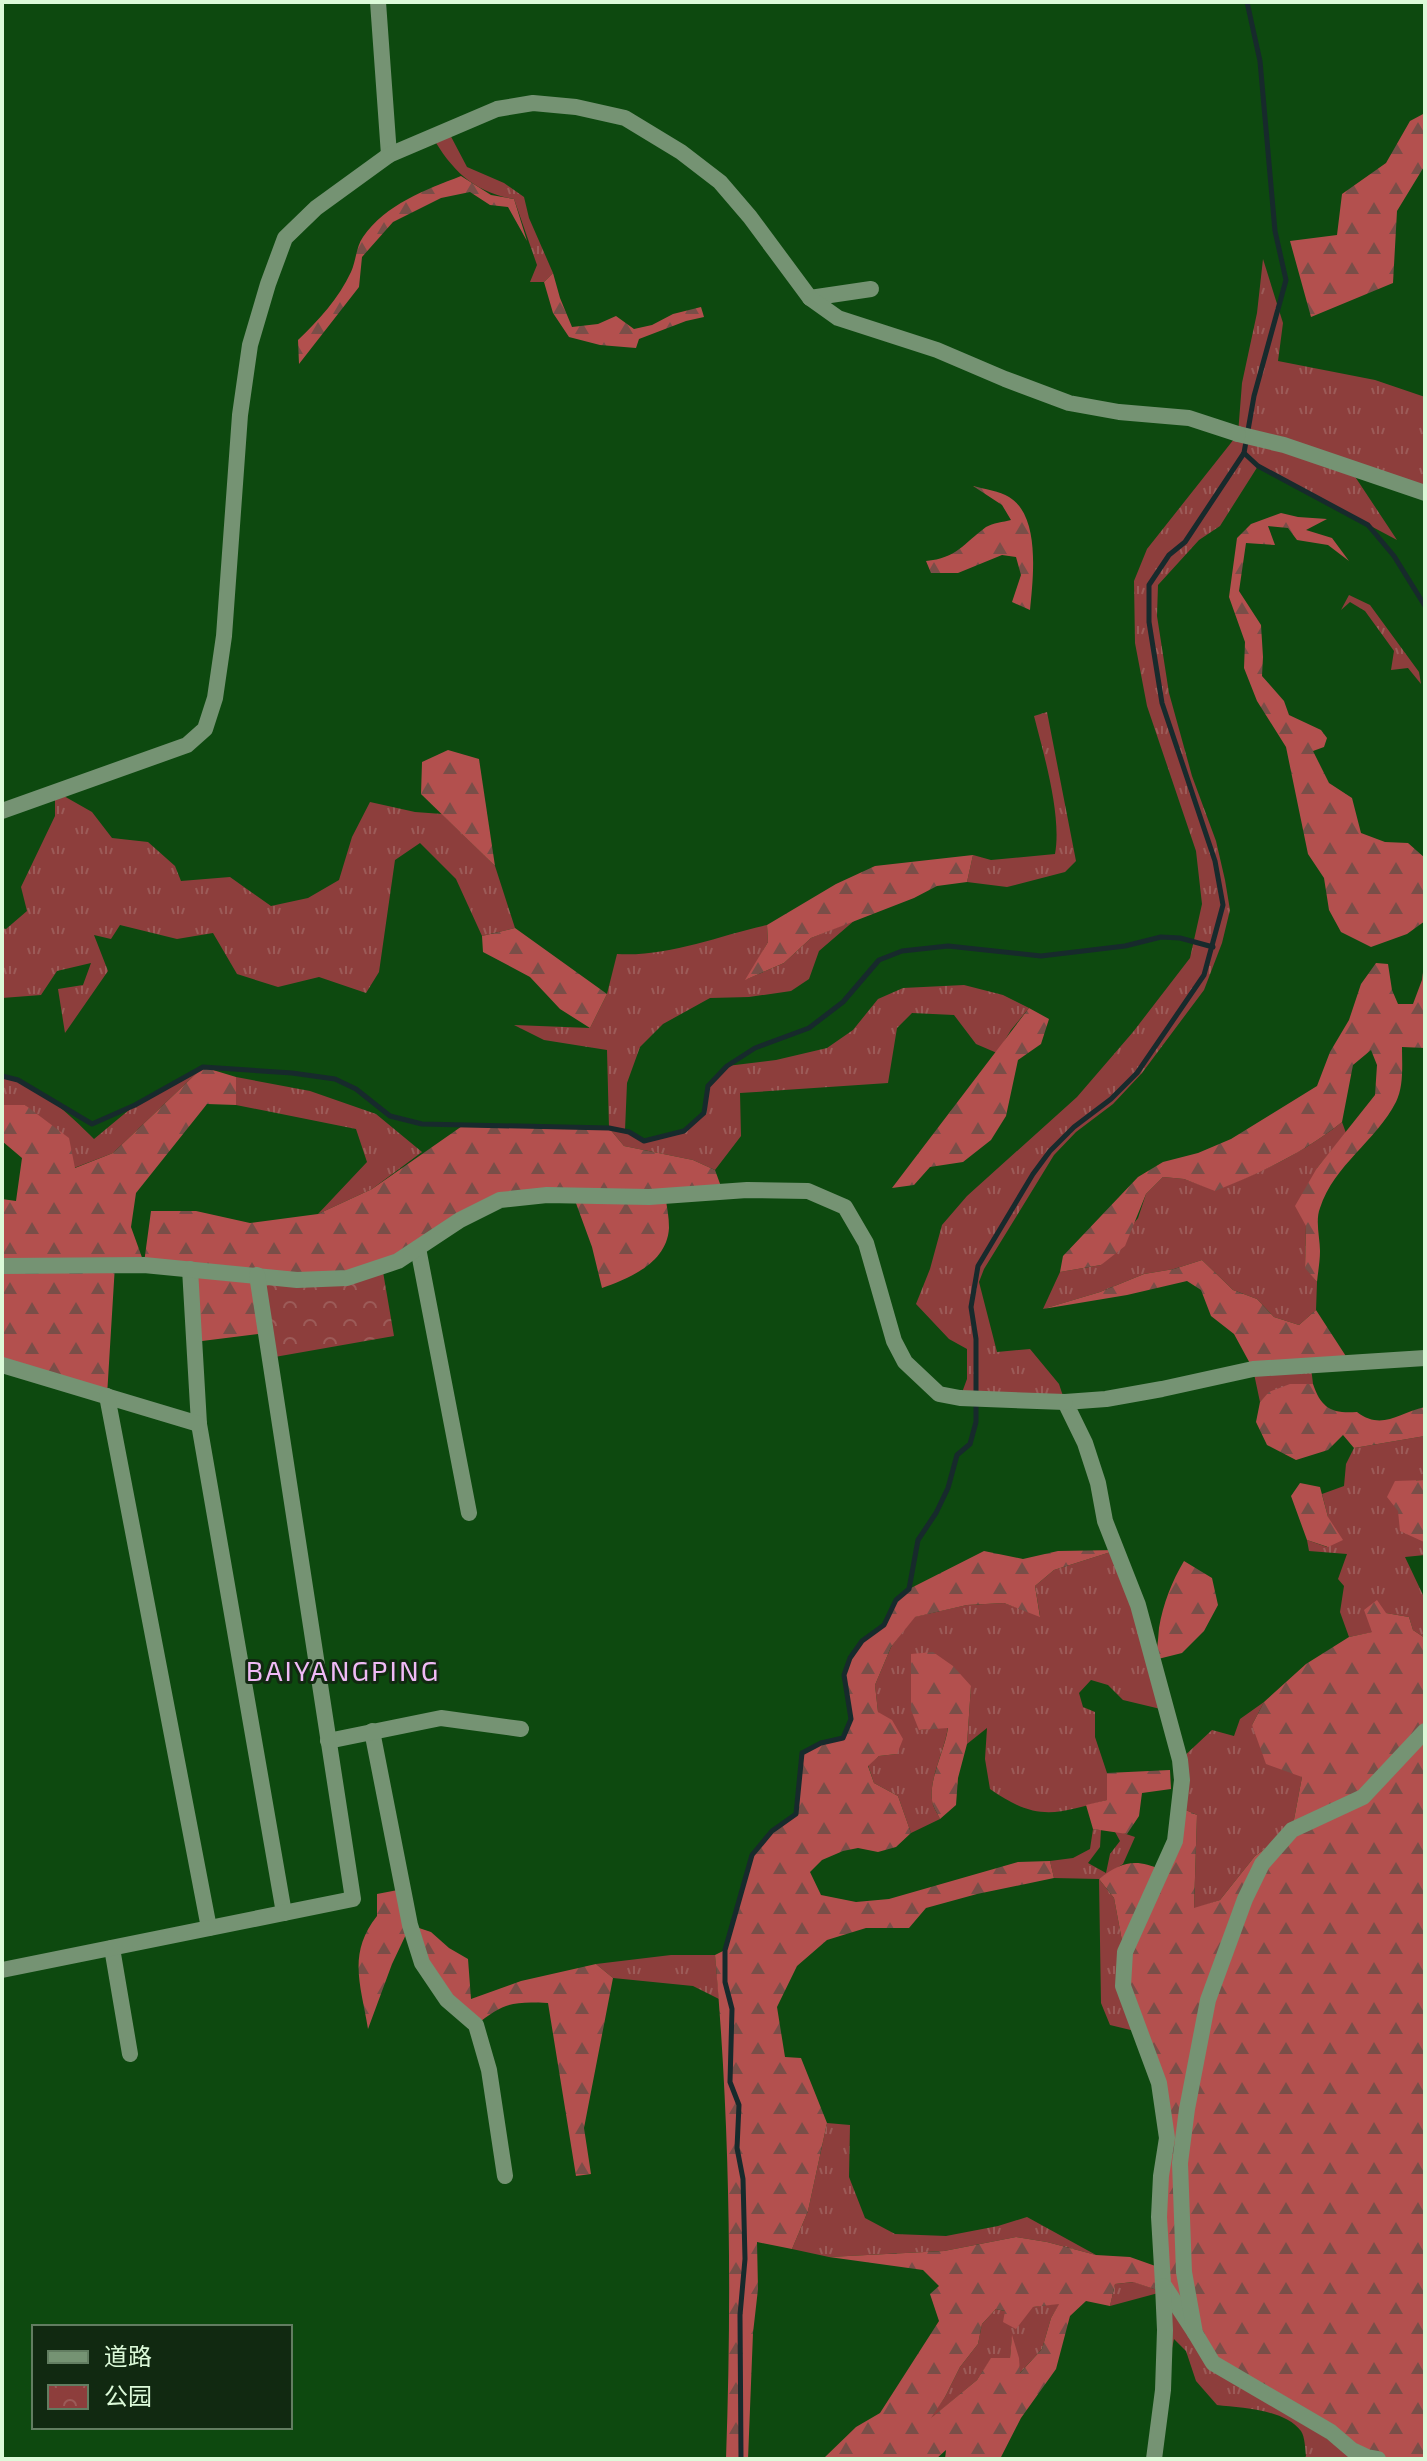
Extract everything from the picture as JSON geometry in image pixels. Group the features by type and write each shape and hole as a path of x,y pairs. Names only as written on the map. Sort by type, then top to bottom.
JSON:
{"street":[{"path":"378,2 389,155"},
{"path":"2,811 187,745 205,729 215,698 224,636 240,415 250,345 285,238 316,208 389,155 497,109 533,103 576,107 625,118 681,152 720,182 810,298 838,318 937,350 1069,403 1119,412 1189,418 1309,453 1425,493"},
{"path":"810,298 871,289"},
{"path":"2,1266 144,1265 297,1280 347,1278 398,1261 460,1220 500,1200 547,1195 649,1197 747,1190 808,1191 845,1207 866,1243 894,1341 905,1362 939,1394 960,1398 1065,1402 1106,1399 1253,1369 1425,1358"},
{"path":"418,1248 469,1513"},
{"path":"190,1269 199,1424 284,1913"},
{"path":"2,1970 353,1899 257,1275"},
{"path":"2,1365 199,1424"},
{"path":"107,1396 209,1928"},
{"path":"1065,1402 1085,1443 1098,1483 1105,1521 1138,1605 1180,1760 1182,1780 1175,1841 1125,1952 1123,1986 1159,2083 1167,2138 1159,2217 1165,2330 1163,2390 1154,2459"},
{"path":"328,1741 441,1718 521,1729"},
{"path":"372,1731 410,1925 422,1963 447,2000 476,2025 489,2070 505,2176"},
{"path":"1195,2333 1184,2272 1180,2163 1208,2000 1240,1912 1262,1864 1292,1830 1363,1797 1425,1731"},
{"path":"112,1948 130,2054"},
{"path":"1163,2284 1213,2363 1331,2432 1352,2450 1378,2459"}],"green space":[{"path":"1425,113 1425,165 1397,211 1393,283 1311,317 1290,241 1337,235 1342,194 1386,163 1410,121"},
{"path":"447,129 467,167 504,183 524,197 529,218 553,273 544,282 530,282 537,265 514,199 487,191 456,169 432,136"},
{"path":"461,176 491,195 514,199 527,241 508,207 490,205 470,192 441,198 393,222 362,257 359,287 299,364 298,340 340,291 351,272 361,241 372,225 407,199"},
{"path":"1263,259 1283,323 1278,361 1375,380 1425,397 1425,493 1348,466 1397,540 1258,466 1220,526 1199,540 1158,585 1157,616 1169,693 1192,776 1216,841 1225,880 1230,910 1222,943 1204,990 1142,1073 1113,1104 1076,1132 1054,1155 979,1282 997,1352 1030,1349 1059,1384 1065,1402 960,1398 967,1379 967,1349 949,1339 916,1304 942,1225 967,1196 1077,1097 1133,1032 1190,958 1202,904 1196,851 1147,706 1135,643 1134,581 1147,549 1238,434 1242,383 1257,313"},
{"path":"553,273 572,327 598,324 616,316 634,329 701,307 704,317 639,339 636,348 600,345 569,337 553,313 544,282"},
{"path":"973,486 1009,497 1026,518 1033,549 1030,610 1012,602 1021,575 1016,557 1002,555 958,573 931,573 926,561 945,557 986,527 1011,520 1002,505"},
{"path":"1281,513 1327,519 1306,530 1332,538 1349,561 1328,545 1297,540 1288,528 1268,526 1275,545 1246,543 1239,591 1261,625 1262,676 1284,701 1289,715 1321,730 1327,738 1324,747 1313,751 1329,783 1352,798 1361,833 1385,842 1408,843 1425,858 1425,921 1407,934 1371,947 1341,932 1329,910 1324,878 1308,854 1286,747 1257,701 1244,668 1245,642 1229,597 1237,538 1251,524"},
{"path":"1349,595 1370,605 1419,672 1421,684 1408,668 1391,670 1394,651 1365,611 1350,602 1341,610"},
{"path":"1047,712 1076,861 1065,872 1007,887 967,882 973,855 991,860 1055,854 1054,804 1034,716"},
{"path":"448,750 479,759 495,866 421,794 422,762"},
{"path":"55,791 92,812 112,838 148,842 175,866 181,881 230,877 271,906 308,898 339,880 352,837 370,802 415,812 442,814 495,866 515,928 482,936 456,879 420,843 395,860 379,972 366,993 319,977 278,987 237,974 213,933 177,939 120,925 111,939 94,935 108,971 65,1033 58,989 83,985 91,963 57,971 41,995 2,998 2,928 6,929 27,911 21,887 55,816"},
{"path":"973,855 967,882 937,886 811,938 784,963 745,980 768,942 767,925 836,884 875,866"},
{"path":"855,920 819,951 809,979 791,991 710,998 663,1024 640,1047 627,1083 625,1130 644,1141 684,1131 704,1114 708,1086 727,1066 776,1060 827,1048 853,1030 878,999 903,988 964,985 1003,995 1029,1008 997,1053 976,1044 954,1015 912,1013 897,1028 888,1083 740,1093 741,1136 715,1170 693,1160 624,1146 609,1128 607,1050 544,1040 514,1025 590,1028 607,994 617,954 674,949 767,925 768,942 747,979 784,963 811,938"},
{"path":"515,928 607,994 590,1028 560,1009 530,977 483,952 482,936"},
{"path":"1425,956 1425,1048 1402,1047 1401,1082 1396,1102 1326,1193 1318,1218 1320,1251 1317,1282 1305,1268 1306,1226 1295,1206 1317,1168 1375,1095 1377,1065 1371,1050 1353,1065 1342,1122 1327,1133 1281,1161 1215,1191 1184,1179 1163,1177 1146,1194 1125,1246 1101,1265 1060,1272 1063,1256 1138,1177 1163,1162 1198,1153 1231,1139 1317,1086 1330,1052 1349,1020 1361,984 1376,963 1388,964 1392,990 1398,1004 1413,1004 1422,980"},
{"path":"1029,1008 1049,1019 1041,1044 1018,1060 1006,1116 991,1140 963,1162 930,1167 914,1185 892,1188"},
{"path":"203,1067 113,1153 74,1168 25,1105 2,1105 2,1076 41,1093 94,1139 135,1105"},
{"path":"203,1067 236,1077 236,1105 207,1104 136,1193 131,1227 144,1263 151,1211 196,1211 250,1223 318,1214 372,1189 465,1124 609,1128 624,1146 693,1160 715,1170 723,1192 665,1196 669,1228 662,1251 635,1274 602,1288 592,1247 573,1195 500,1200 266,1333 194,1342 190,1269 115,1265 107,1396 2,1365 2,1199 16,1201 22,1158 2,1141 2,1105 25,1105 69,1138 75,1168 113,1153"},
{"path":"236,1077 310,1091 376,1114 422,1152 372,1189 318,1214 367,1162 356,1129 236,1105"},
{"path":"1342,1122 1346,1133 1317,1168 1306,1226 1305,1267 1317,1282 1316,1310 1299,1325 1274,1317 1257,1299 1233,1290 1202,1260 1144,1274 1100,1292 1043,1309 1060,1272 1101,1265 1138,1218 1146,1194 1163,1177 1184,1179 1215,1190 1281,1161"},
{"path":"1202,1260 1233,1290 1257,1299 1274,1317 1299,1325 1316,1310 1351,1364 1253,1369 1234,1334 1211,1316 1201,1290 1187,1281 1043,1309 1100,1292 1144,1274"},
{"path":"382,1266 394,1336 269,1358 257,1275 297,1280"},
{"path":"1311,1367 1313,1384 1284,1387 1260,1402 1253,1369"},
{"path":"1290,1384 1313,1384 1320,1399 1329,1408 1357,1412 1374,1420 1390,1419 1425,1407 1425,1436 1354,1448 1343,1435 1328,1450 1296,1460 1267,1445 1256,1422 1260,1402 1269,1392"},
{"path":"1425,1436 1425,1480 1416,1480 1425,1555 1405,1557 1425,1594 1425,1638 1413,1630 1409,1617 1386,1613 1373,1632 1349,1637 1340,1612 1344,1586 1338,1579 1347,1554 1309,1551 1307,1540 1327,1547 1328,1517 1322,1494 1344,1486 1346,1464 1354,1448"},
{"path":"1425,1480 1425,1553 1424,1542 1400,1531 1398,1511 1387,1497 1395,1481"},
{"path":"1300,1483 1320,1487 1328,1517 1343,1540 1328,1547 1307,1540 1291,1496"},
{"path":"1117,1550 1169,1711 1123,1700 1108,1685 1091,1680 1079,1693 1083,1707 1095,1712 1095,1737 1107,1773 1107,1800 1074,1809 1034,1811 1006,1800 990,1789 985,1759 987,1728 967,1744 971,1686 919,1730 948,1727 932,1791 933,1805 940,1819 911,1833 898,1796 874,1783 868,1765 879,1756 897,1754 878,1712 875,1685 891,1647 914,1617 967,1605 1004,1603 1040,1616 1035,1586 1054,1570"},
{"path":"1117,1550 1054,1570 1035,1586 1040,1617 1004,1603 967,1605 915,1617 891,1647 875,1685 878,1712 892,1720 903,1739 897,1754 879,1756 868,1766 874,1783 898,1796 911,1833 896,1847 878,1852 858,1848 822,1860 810,1872 821,1895 856,1902 889,1899 1018,1862 1050,1861 1054,1878 926,1908 909,1928 866,1928 827,1940 797,1966 777,2007 785,2057 801,2058 827,2123 808,2211 792,2249 757,2242 758,2289 753,2333 748,2459 726,2459 728,2207 724,2081 715,1955 725,1950 752,1855 772,1831 796,1814 802,1753 821,1743 843,1737 851,1719 844,1675 850,1658 862,1641 884,1625 896,1600 909,1589 984,1551 1023,1559 1058,1551"},
{"path":"1184,1561 1212,1578 1218,1605 1204,1631 1182,1653 1154,1660 1166,1602"},
{"path":"1377,1600 1386,1613 1409,1617 1413,1630 1425,1638 1425,2459 1378,2459 1213,2363 1163,2292 1133,2282 1115,2284 1110,2306 1086,2301 1070,2316 1056,2369 1021,2418 1000,2459 945,2459 946,2450 936,2459 823,2459 856,2427 880,2413 939,2321 930,2294 939,2286 923,2270 829,2257 944,2251 1016,2237 1096,2255 1130,2257 1161,2268 1167,2138 1139,2032 1114,1898 1099,1879 1129,1864 1144,1864 1161,1870 1179,1807 1197,1815 1194,1908 1220,1900 1255,1856 1292,1830 1302,1777 1266,1764 1252,1725 1264,1702 1306,1664 1349,1637 1372,1632 1364,1610","holes":["1059,2304 1051,2318 1042,2349 1020,2373 1012,2335 1010,2358 991,2358 977,2380 931,2418 960,2367 978,2344 982,2324 996,2309 1005,2311 1003,2322 1016,2329 1033,2307"]},
{"path":"933,1652 953,1666 971,1686 967,1744 958,1778 956,1805 940,1819 933,1805 932,1791 948,1728 919,1730 911,1710 911,1654"},
{"path":"1264,1702 1252,1725 1302,1777 1292,1830 1255,1856 1220,1900 1194,1909 1197,1815 1179,1807 1180,1760 1212,1730 1234,1736 1240,1719"},
{"path":"1170,1770 1171,1789 1142,1793 1139,1816 1127,1834 1093,1829 1086,1805 1107,1800 1107,1773"},
{"path":"1093,1829 1101,1830 1100,1847 1088,1863 1106,1873 1110,1854 1120,1841 1114,1830 1135,1837 1123,1864 1099,1879 1054,1878 1050,1861 1073,1858 1090,1849"},
{"path":"1099,1879 1114,1898 1139,2032 1110,2025 1101,2003"},
{"path":"403,1889 410,1925 431,1932 468,1959 471,1999 521,1981 596,1964 613,1978 584,2128 591,2174 576,2176 548,2003 509,2005 476,2025 447,2000 410,1926 368,2029 359,1970 362,1944 377,1916 377,1894"},
{"path":"671,1955 715,1955 719,1999 693,1986 613,1978 596,1964"},
{"path":"827,2123 850,2125 849,2177 865,2218 895,2234 946,2236 1027,2217 1096,2255 1016,2237 944,2251 829,2257 792,2249 808,2211"},
{"path":"1134,2282 1163,2292 1285,2407 1354,2459 1304,2459 1303,2436 1294,2424 1262,2411 1217,2405 1196,2381 1186,2351 1174,2339 1163,2390 1162,2292 1110,2306 1115,2284"},
{"path":"1060,2303 1051,2318 1042,2349 1019,2374 1012,2338 1010,2358 991,2359 977,2380 928,2421 960,2367 978,2344 982,2324 996,2309 1005,2311"}],"waterway":[{"path":"741,2459 740,2315 745,2259 743,2179 737,2148 739,2105 730,2082 732,2009 725,1982 725,1950 752,1855 772,1831 796,1814 802,1753 821,1743 843,1738 851,1719 844,1675 850,1658 862,1641 884,1625 896,1600 909,1589 918,1540 948,1488 957,1455 970,1444 976,1422 976,1339 971,1307 978,1266 1050,1151 1137,1073 1204,975 1223,905 1215,861 1162,703 1149,622 1149,585 1169,555 1185,542 1244,453 1254,396 1286,280 1275,231 1260,61 1247,2"},
{"path":"1244,453 1258,466 1368,525 1394,556 1425,606"},
{"path":"2,1076 18,1080 92,1124 135,1105 203,1067 335,1079 356,1089 390,1116 422,1124 609,1128 629,1132 644,1141 684,1131 704,1113 708,1086 727,1066 755,1048 809,1028 843,1002 879,960 902,951 948,946 1041,956 1125,946 1161,937 1180,938 1213,947"}],"district":[{"name":"BAIYANGPING","path":"343,1670"}]}
